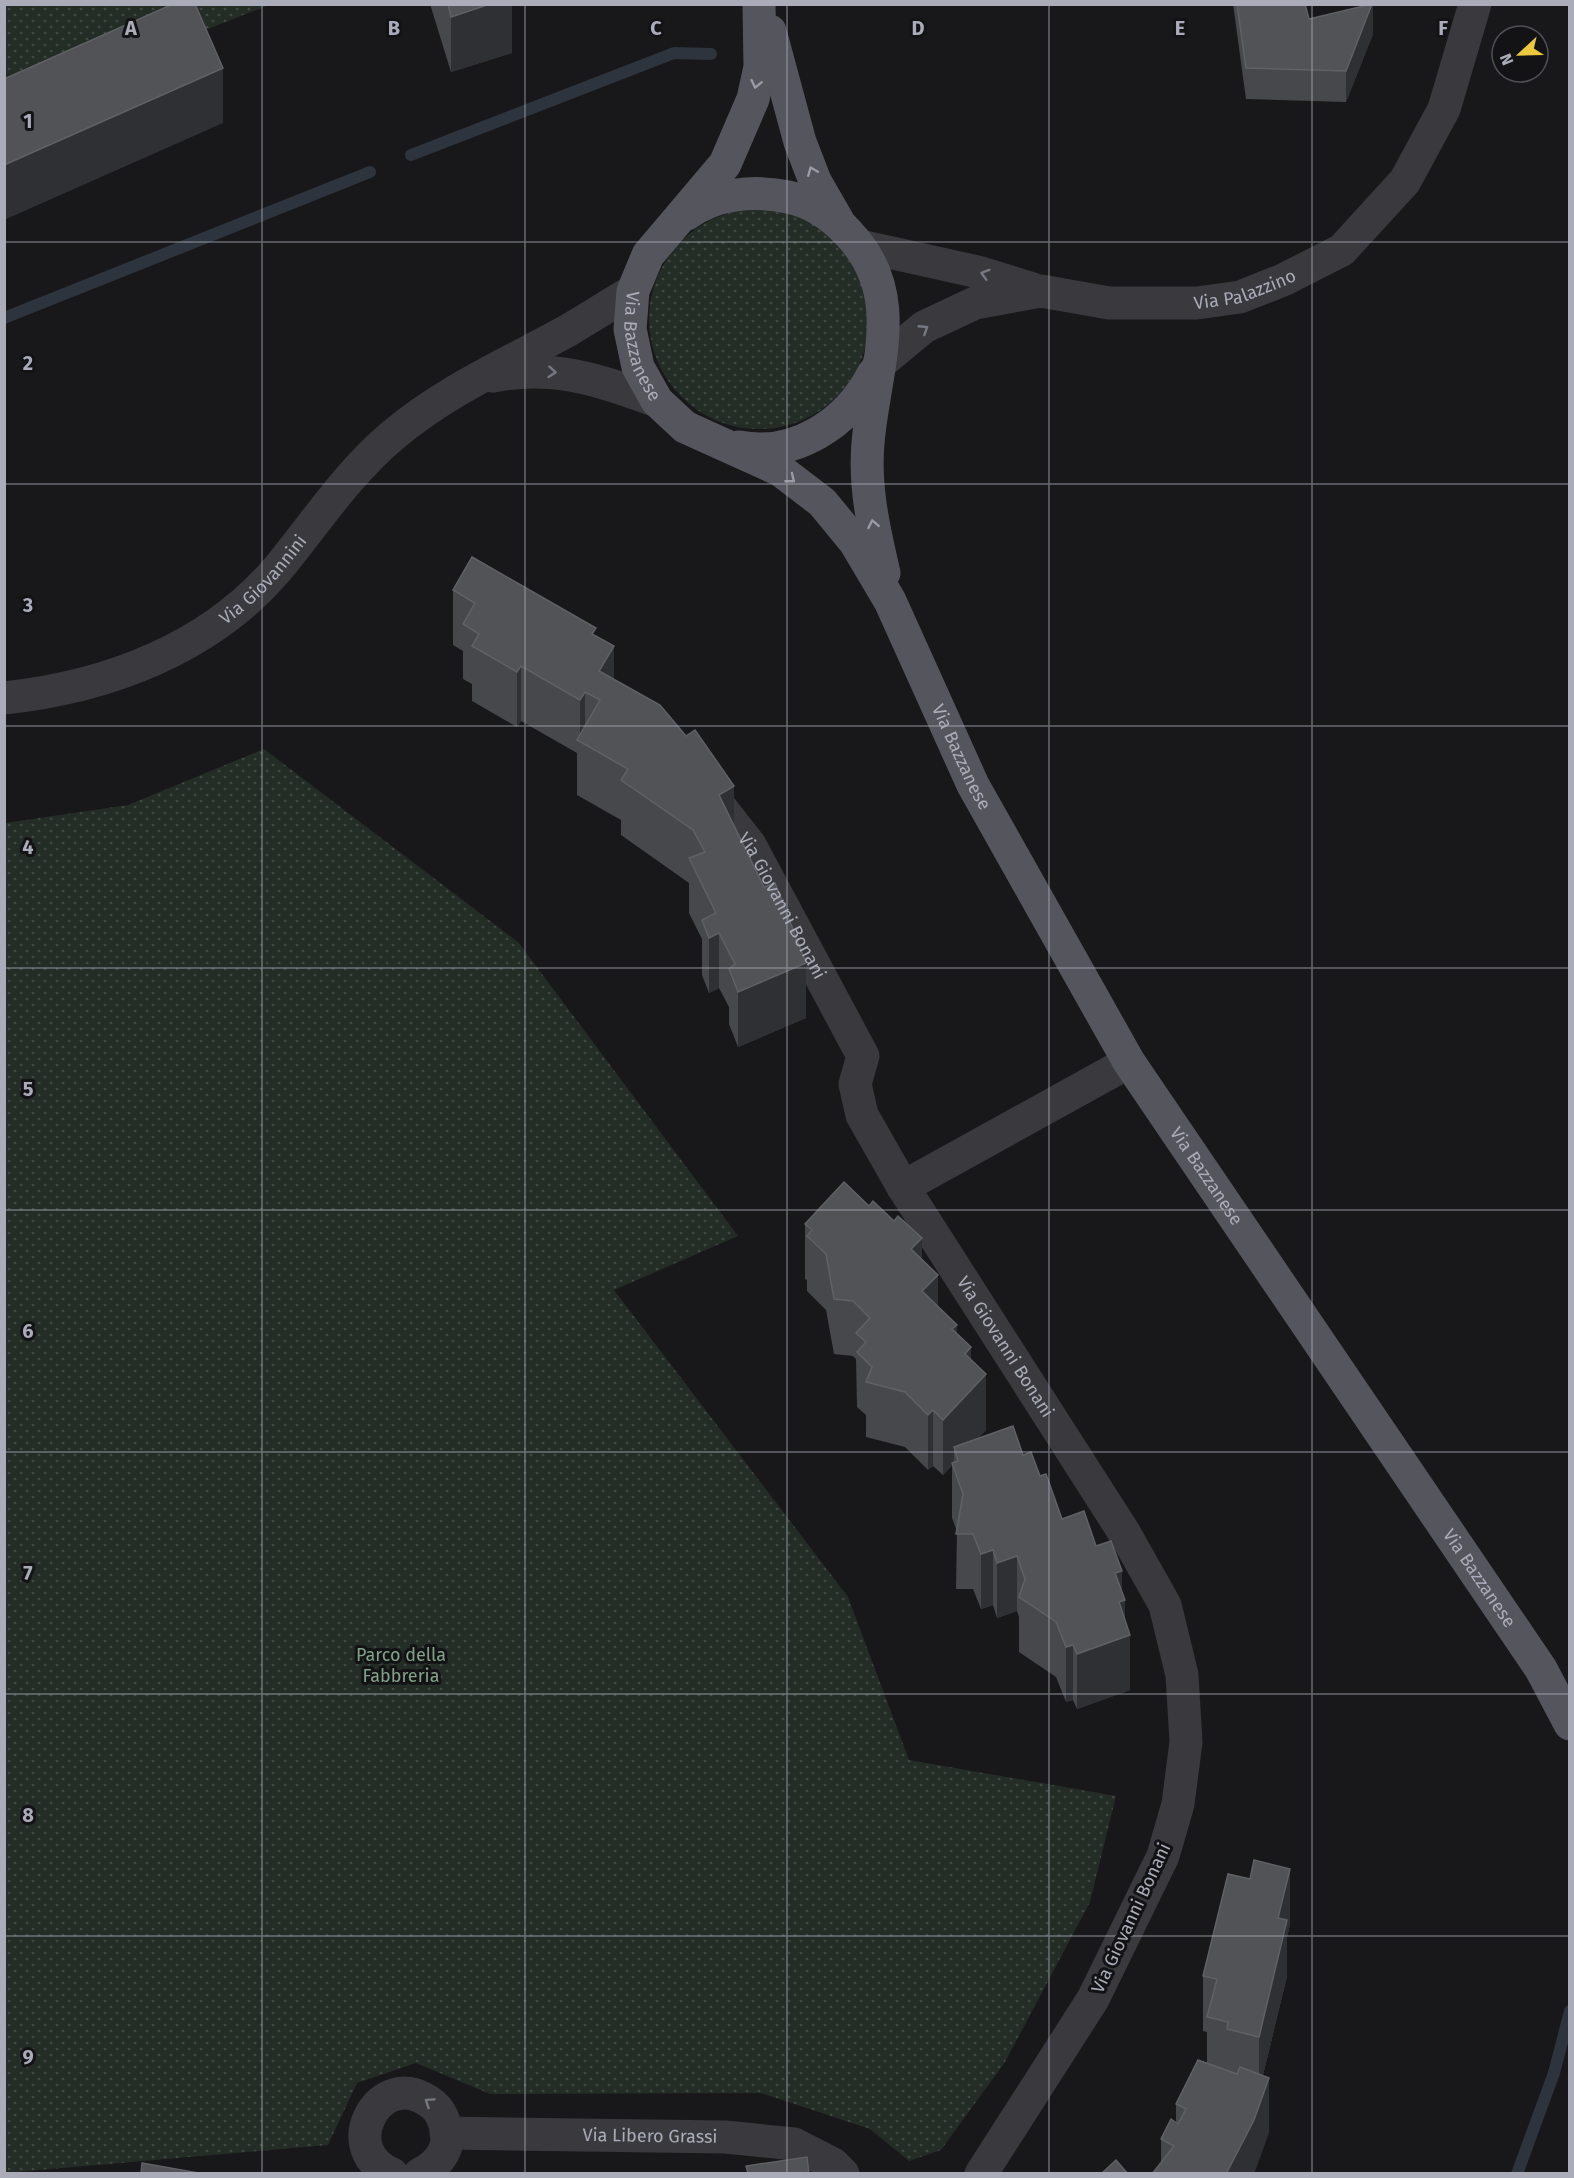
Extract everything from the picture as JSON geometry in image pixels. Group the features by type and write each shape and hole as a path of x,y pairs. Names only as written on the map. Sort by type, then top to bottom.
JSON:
{"main road":[{"name":"Via Bazzanese","path":"761,4 760,67 753,99 725,164 648,255 633,291 630,329 638,367 657,400 685,427 780,470 822,502 855,542 890,602 973,785 1129,1062 1541,1669 1569,1724"},
{"name":"Via Bazzanese","path":"761,4 800,142 815,181 876,273 884,303 885,334 878,365 868,444 868,497 890,602"},
{"name":"Via Bazzanese","path":"672,225 693,210 717,199 742,194 768,193 794,198 818,208 850,234"},
{"name":"Via Bazzanese","path":"720,444 747,449 775,448 802,441 827,429 848,411 865,389 878,365"}],"street":[{"name":"Via Palazzino","path":"878,365 924,327 975,303 1041,291 1109,303 1197,303 1240,297 1283,280 1342,250 1405,181 1444,109 1475,4"},
{"path":"850,234 1041,291"},
{"name":"Via Giovannini","path":"4,698 51,693 136,668 182,648 251,596 279,567 329,501 392,436 440,400 473,380 565,332 633,291"},
{"path":"473,380 522,370 555,371 603,382 657,400"},
{"name":"Via Giovanni Bonani","path":"686,765 750,845 863,1056 855,1084 862,1115 903,1187 1131,1544 1165,1605 1182,1675 1186,1742 1178,1804 1163,1856 1093,1999 981,2174"},
{"path":"903,1187 1129,1062"},
{"path":"392,2174 375,2164 365,2142 366,2122 374,2107 390,2096 409,2093 418,2095 437,2108 445,2120 443,2153 439,2160 420,2174"},
{"name":"Via Libero Grassi","path":"446,2133 725,2137 794,2144 833,2164 843,2174"}],"green space":[{"path":"5,5 269,5 5,109"},
{"path":"759,209 780,211 801,217 837,241 861,277 867,298 869,319 867,340 861,361 837,397 801,421 780,427 759,429 738,427 717,421 681,397 657,361 651,340 649,319 651,298 657,277 681,241 717,217 738,211"},
{"name":"Parco della Fabbreria","path":"264,749 518,942 738,1236 614,1290 848,1597 909,1760 1116,1796 1090,1902 1005,2062 941,2150 909,2161 870,2129 761,2093 490,2094 416,2063 357,2083 328,2145 5,2173 5,823 128,805"}],"building":[{"path":"173,4 195,4 223,68 4,165 4,79"},
{"path":"448,4 490,4 451,17"},
{"path":"1237,4 1305,4 1309,19 1372,4 1346,71 1246,68"},
{"path":"472,557 596,628 592,634 614,646 599,671 660,705 686,736 695,730 734,786 719,795 764,887 775,883 806,963 738,992 729,969 735,964 719,933 709,938 702,920 716,913 689,858 705,852 693,830 621,780 628,769 577,740 600,700 585,692 580,700 521,666 517,672 472,646 479,634 463,624 475,603 453,590"},
{"path":"844,1182 869,1206 873,1201 894,1221 898,1216 922,1238 911,1249 938,1275 922,1291 957,1325 952,1329 971,1347 965,1354 986,1374 943,1420 933,1410 928,1415 905,1392 866,1382 872,1367 857,1352 866,1342 856,1333 870,1318 853,1301 834,1299 826,1254 807,1236 812,1230 805,1224"},
{"path":"1013,1426 1023,1455 1031,1452 1040,1476 1046,1474 1062,1519 1084,1511 1096,1546 1111,1541 1122,1571 1115,1573 1125,1600 1119,1602 1130,1635 1077,1654 1073,1645 1066,1647 1056,1622 1019,1597 1025,1579 1017,1556 997,1563 993,1550 981,1554 973,1534 956,1534 963,1494 952,1463 958,1461 954,1447"},
{"path":"1254,1860 1290,1869 1278,1918 1287,1920 1259,2037 1227,2029 1228,2022 1207,2017 1217,1979 1203,1976 1228,1874 1250,1879"},
{"path":"1198,2060 1237,2074 1240,2067 1269,2078 1254,2120 1226,2174 1152,2174 1174,2146 1161,2139 1171,2119 1178,2124 1186,2109 1176,2104"},
{"path":"807,2157 809,2174 741,2174 748,2173 746,2166"},
{"path":"1116,2160 1128,2174 1101,2174"},
{"path":"142,2163 204,2174 141,2174"}],"waterway":[{"path":"411,155 674,53 711,54"},
{"path":"4,318 370,172"},
{"path":"1517,2174 1554,2073 1570,2011"}]}
